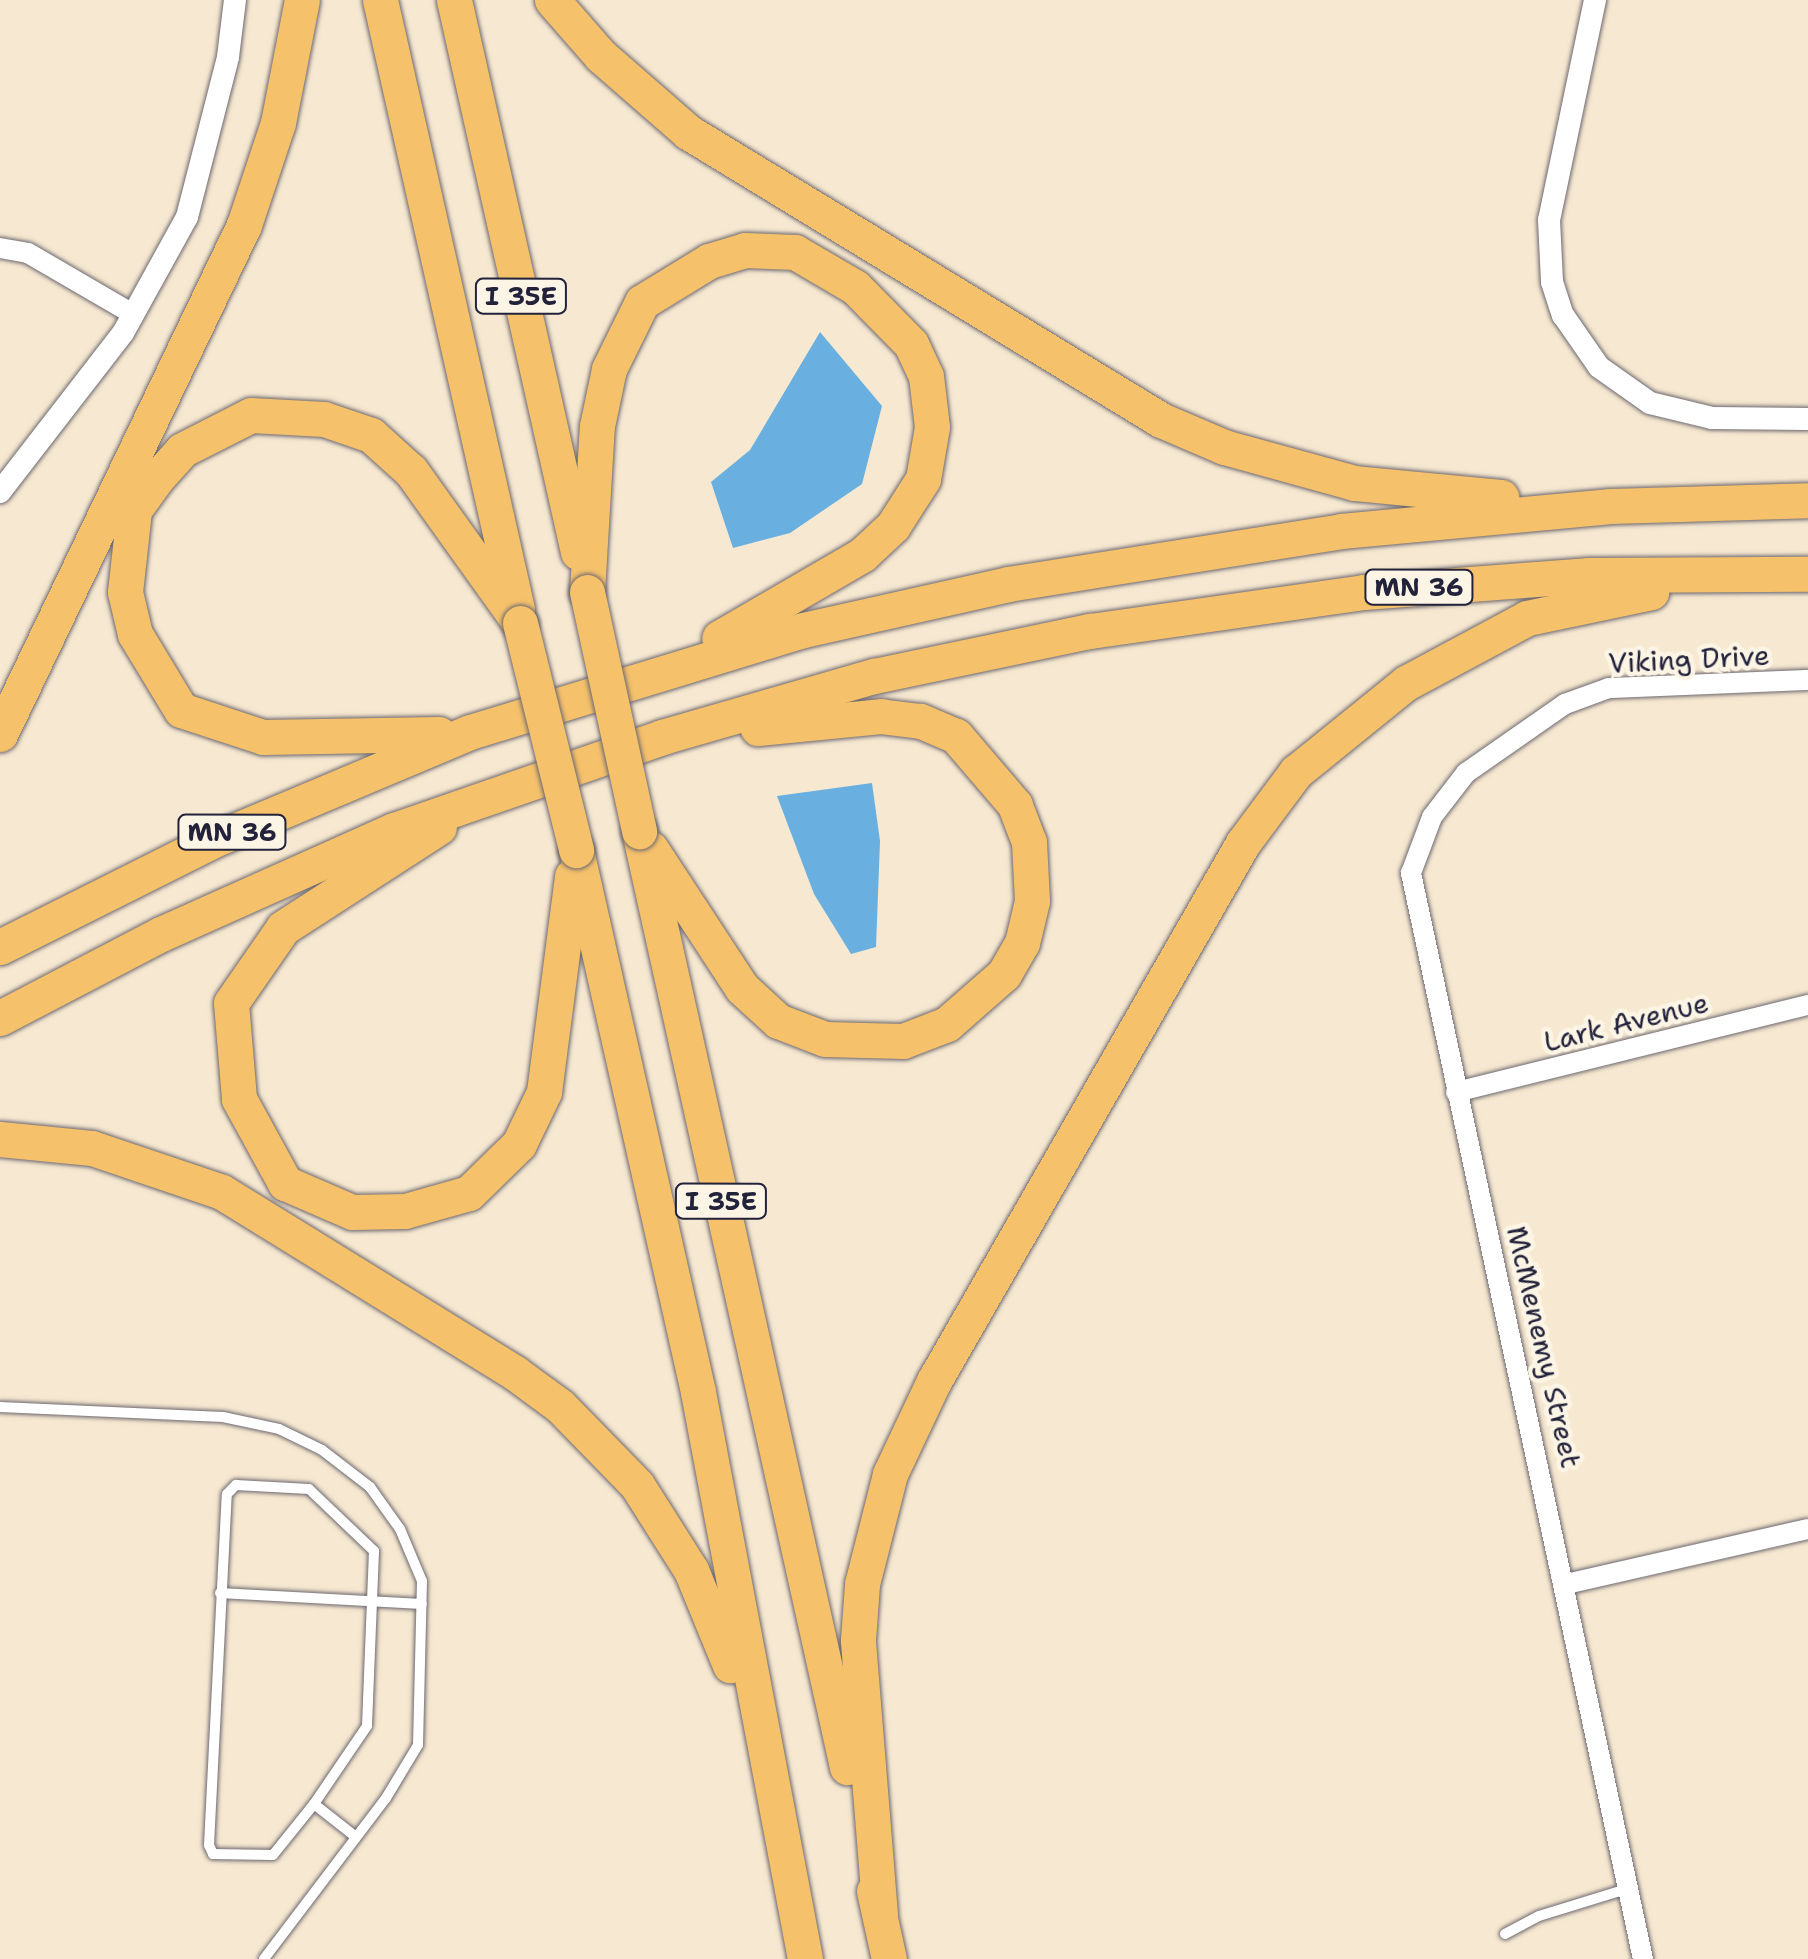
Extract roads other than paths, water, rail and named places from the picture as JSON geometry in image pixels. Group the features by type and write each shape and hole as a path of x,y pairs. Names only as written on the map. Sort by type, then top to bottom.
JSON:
{"highway":[{"path":"0,734 244,225 278,123 302,0"},
{"name":"I 35E","path":"380,0 516,617 698,1392 805,1959"},
{"name":"I 35E","path":"454,0 889,1959"},
{"path":"552,0 601,56 688,132 1161,420 1272,462 1355,483 1611,506"},
{"path":"588,592 597,426 609,369 642,302 679,276 745,250 795,252 824,265 884,312 926,376 932,427 924,479 894,526 862,556 667,667"},
{"path":"470,732 292,740 222,728 181,710 135,634 125,592 134,510 182,450 211,432 250,415 324,419 371,435 411,471 516,617"},
{"name":"MN 36","path":"0,947 200,846 470,732 667,667 939,598 1146,559 1405,523 1611,506 1808,500"},
{"path":"880,1915 858,1640 866,1565 890,1474 934,1381 1243,843 1296,772 1361,715 1486,638 1527,618 1611,598 1795,574"},
{"name":"MN 36","path":"0,1018 290,873 482,796 662,737 874,676 1144,622 1476,582 1795,574"},
{"path":"642,838 742,988 778,1021 824,1040 902,1040 947,1024 1004,974 1022,943 1032,901 1029,842 1016,805 956,736 920,721 881,716 662,737"},
{"path":"482,796 283,928 231,1002 238,1100 285,1183 352,1212 405,1211 468,1194 519,1144 544,1092 576,860"},
{"path":"0,1139 120,1154 222,1192 560,1406 624,1471 668,1530 708,1606 766,1760"}],"street":[{"path":"0,492 133,314 188,216 228,57 235,0"},
{"path":"1595,0 1549,220 1552,282 1578,343 1599,368 1650,402 1681,413 1808,420"},
{"path":"0,248 28,253 133,314"},
{"name":"Viking Drive","path":"1475,766 1586,694 1808,680"},
{"name":"McMenemy Street","path":"1475,766 1432,817 1410,872 1644,1959"},
{"name":"Lark Avenue","path":"1456,1092 1808,1005"},
{"path":"1566,1584 1808,1528"}],"lane":[{"path":"0,1407 223,1417 280,1429 322,1450 370,1487 400,1529 422,1581 418,1745 356,1837 264,1959"},
{"path":"229,1488 291,1488 316,1493 374,1551 375,1602 367,1726 314,1804 273,1855 214,1854 209,1845 220,1593 229,1488"},
{"path":"220,1593 422,1604"},
{"path":"314,1804 356,1837"},
{"path":"1505,1934 1539,1916 1631,1888"}],"water":[{"path":"820,332 882,406 862,484 790,533 733,548 711,482 750,450"},
{"path":"872,783 880,841 876,947 851,954 814,894 777,796"}]}
